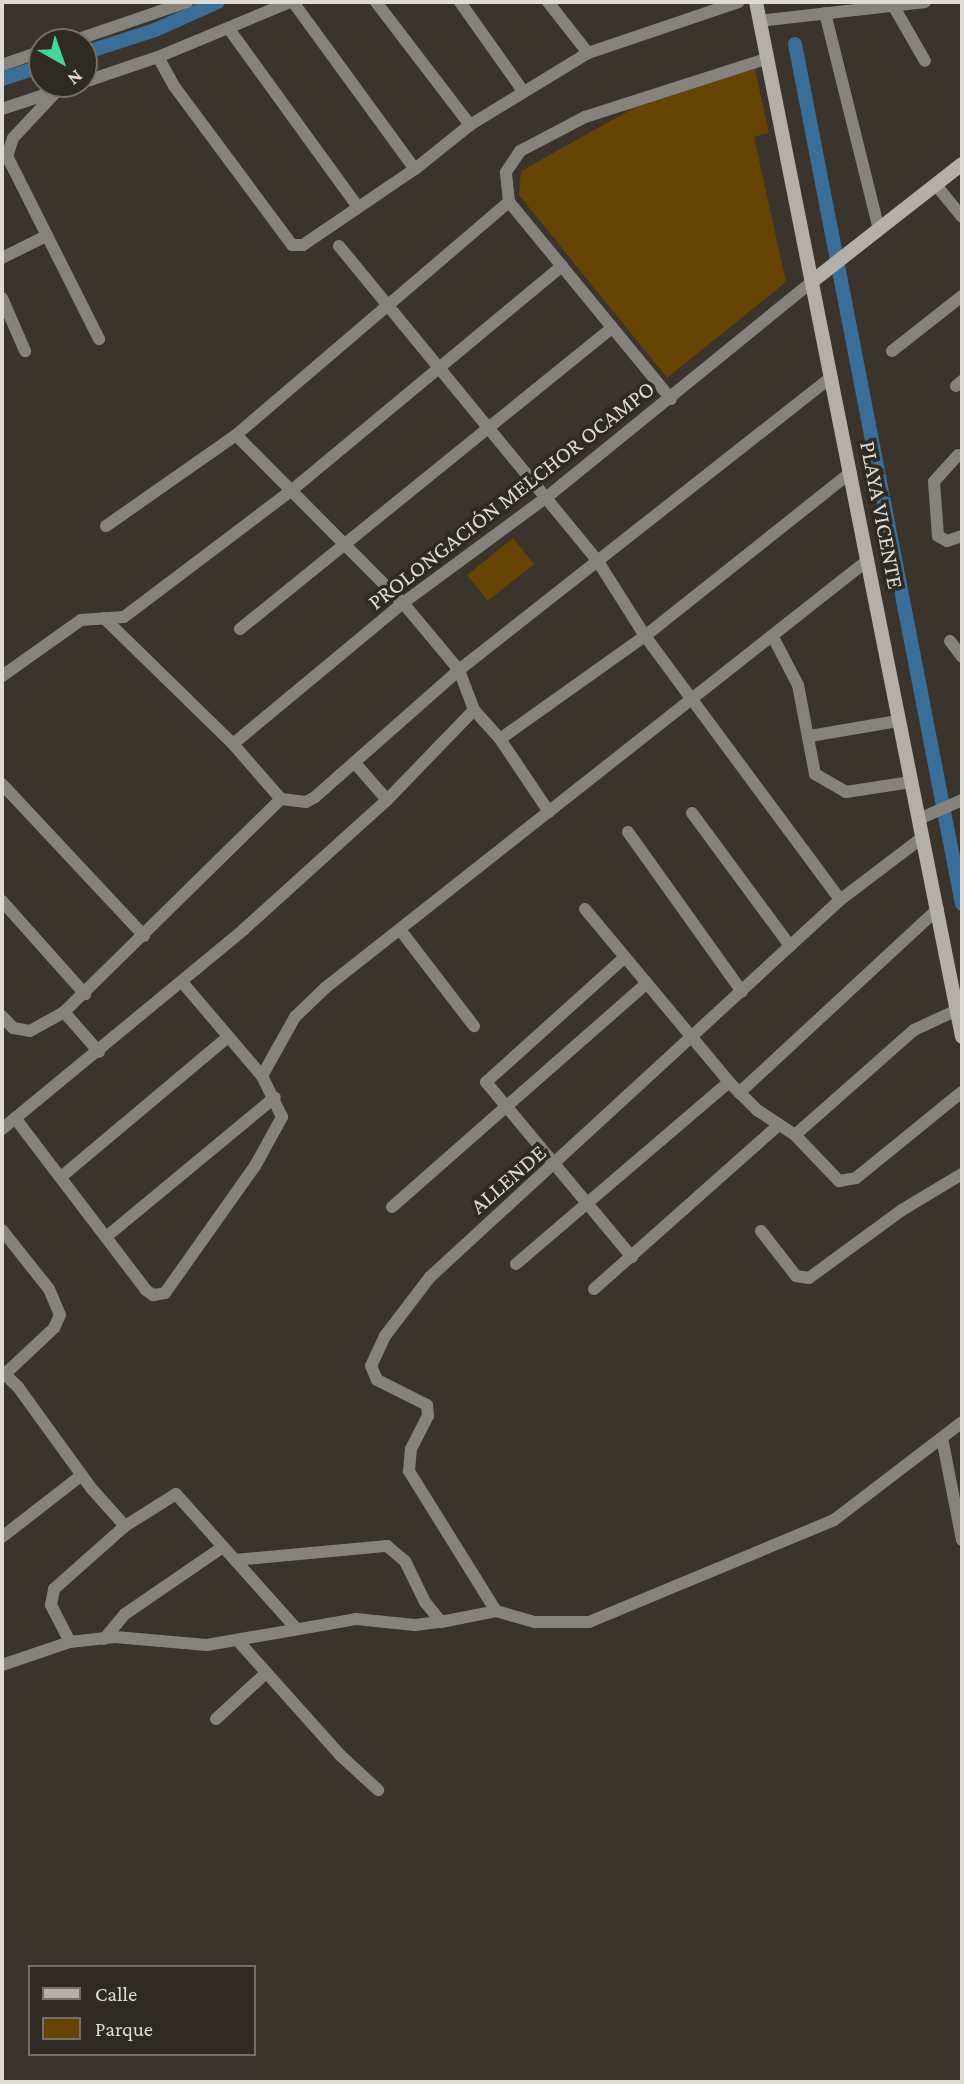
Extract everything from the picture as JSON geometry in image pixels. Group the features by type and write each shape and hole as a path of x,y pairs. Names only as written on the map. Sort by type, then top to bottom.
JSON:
{"main road":[{"name":"PLAYA VICENTE","path":"756,2 814,280 898,721 962,1037"},
{"path":"814,280 962,164"}],"street":[{"path":"98,32 187,2"},
{"path":"98,77 158,57 291,2 415,169"},
{"path":"376,2 470,125"},
{"path":"460,2 523,91"},
{"path":"548,2 588,53"},
{"path":"158,57 174,86 292,245 303,245 415,169 470,125 588,53 739,2"},
{"path":"759,21 894,8 926,2"},
{"path":"894,8 925,61"},
{"path":"825,13 879,229"},
{"path":"229,29 357,206"},
{"path":"2,65 28,56"},
{"path":"668,396 509,202 506,172 511,162 539,138 635,97 766,59"},
{"path":"2,109 36,98"},
{"path":"51,98 13,138 7,156 99,339"},
{"path":"936,185 962,217"},
{"path":"106,526 236,435 509,202"},
{"path":"2,258 46,236"},
{"path":"339,246 597,560 645,636 840,900"},
{"path":"2,676 81,620 124,617 292,490 562,266"},
{"name":"PROLONGACIÓN MELCHOR OCAMPO","path":"233,744 403,603 814,280"},
{"path":"892,351 962,296"},
{"path":"2,298 25,351"},
{"path":"240,629 612,327"},
{"path":"104,618 233,744 281,799 306,802 355,763 459,670 832,377"},
{"path":"236,435 403,603 459,670 474,710 500,739 549,813"},
{"path":"958,455 934,482 938,536 947,541 962,536"},
{"path":"500,739 645,636 851,472"},
{"path":"262,1076 295,1017 326,988 868,560"},
{"path":"773,637 798,685 816,774 846,792 912,782"},
{"path":"950,641 962,657"},
{"path":"2,1129 182,982 387,800 474,710"},
{"path":"810,736 898,721"},
{"path":"355,763 387,800"},
{"path":"2,784 144,936"},
{"path":"2,1016 13,1028 30,1031 64,1012 281,799"},
{"path":"919,819 935,815 960,802"},
{"path":"692,813 790,946"},
{"path":"628,832 742,992"},
{"name":"ALLENDE","path":"496,1611 409,1471 411,1449 428,1416 428,1405 377,1380 371,1366 385,1336 430,1278 693,1040 840,900 923,837"},
{"path":"2,901 85,994"},
{"path":"585,909 739,1093 795,1135 839,1181 848,1182 962,1092"},
{"path":"739,1093 938,909"},
{"path":"401,931 474,1026"},
{"path":"625,957 486,1078 506,1106 632,1257"},
{"path":"15,1118 146,1290 153,1295 165,1293 278,1127 282,1117 275,1097 262,1076 182,982"},
{"path":"392,1207 647,984"},
{"path":"795,1135 914,1030 957,1010"},
{"path":"64,1012 99,1052"},
{"path":"61,1177 228,1037"},
{"path":"516,1264 585,1202 729,1082"},
{"path":"106,1237 275,1097"},
{"path":"594,1289 779,1125"},
{"path":"761,1231 796,1276 809,1278 902,1210 962,1174"},
{"path":"2,1230 49,1289 60,1315 54,1328 3,1373 125,1526"},
{"path":"2,1665 70,1642 104,1639 207,1645 239,1642 295,1627 356,1619 415,1625 496,1611 535,1622 589,1622 834,1520 962,1422"},
{"path":"942,1438 962,1540"},
{"path":"2,1537 82,1475"},
{"path":"70,1642 51,1605 54,1589 125,1526 176,1494 295,1627"},
{"path":"235,1560 387,1546 405,1561 425,1602 441,1622"},
{"path":"104,1639 125,1614 223,1547"},
{"path":"239,1642 265,1674 379,1790"},
{"path":"216,1719 265,1674"}],"green space":[{"path":"755,69 769,133 754,137 786,282 667,378 519,195 521,171 639,105"},
{"path":"513,538 534,564 488,601 467,575"}],"waterway":[{"path":"98,48 155,30 218,2"},
{"path":"795,44 962,904"},
{"path":"2,79 28,71"}]}
